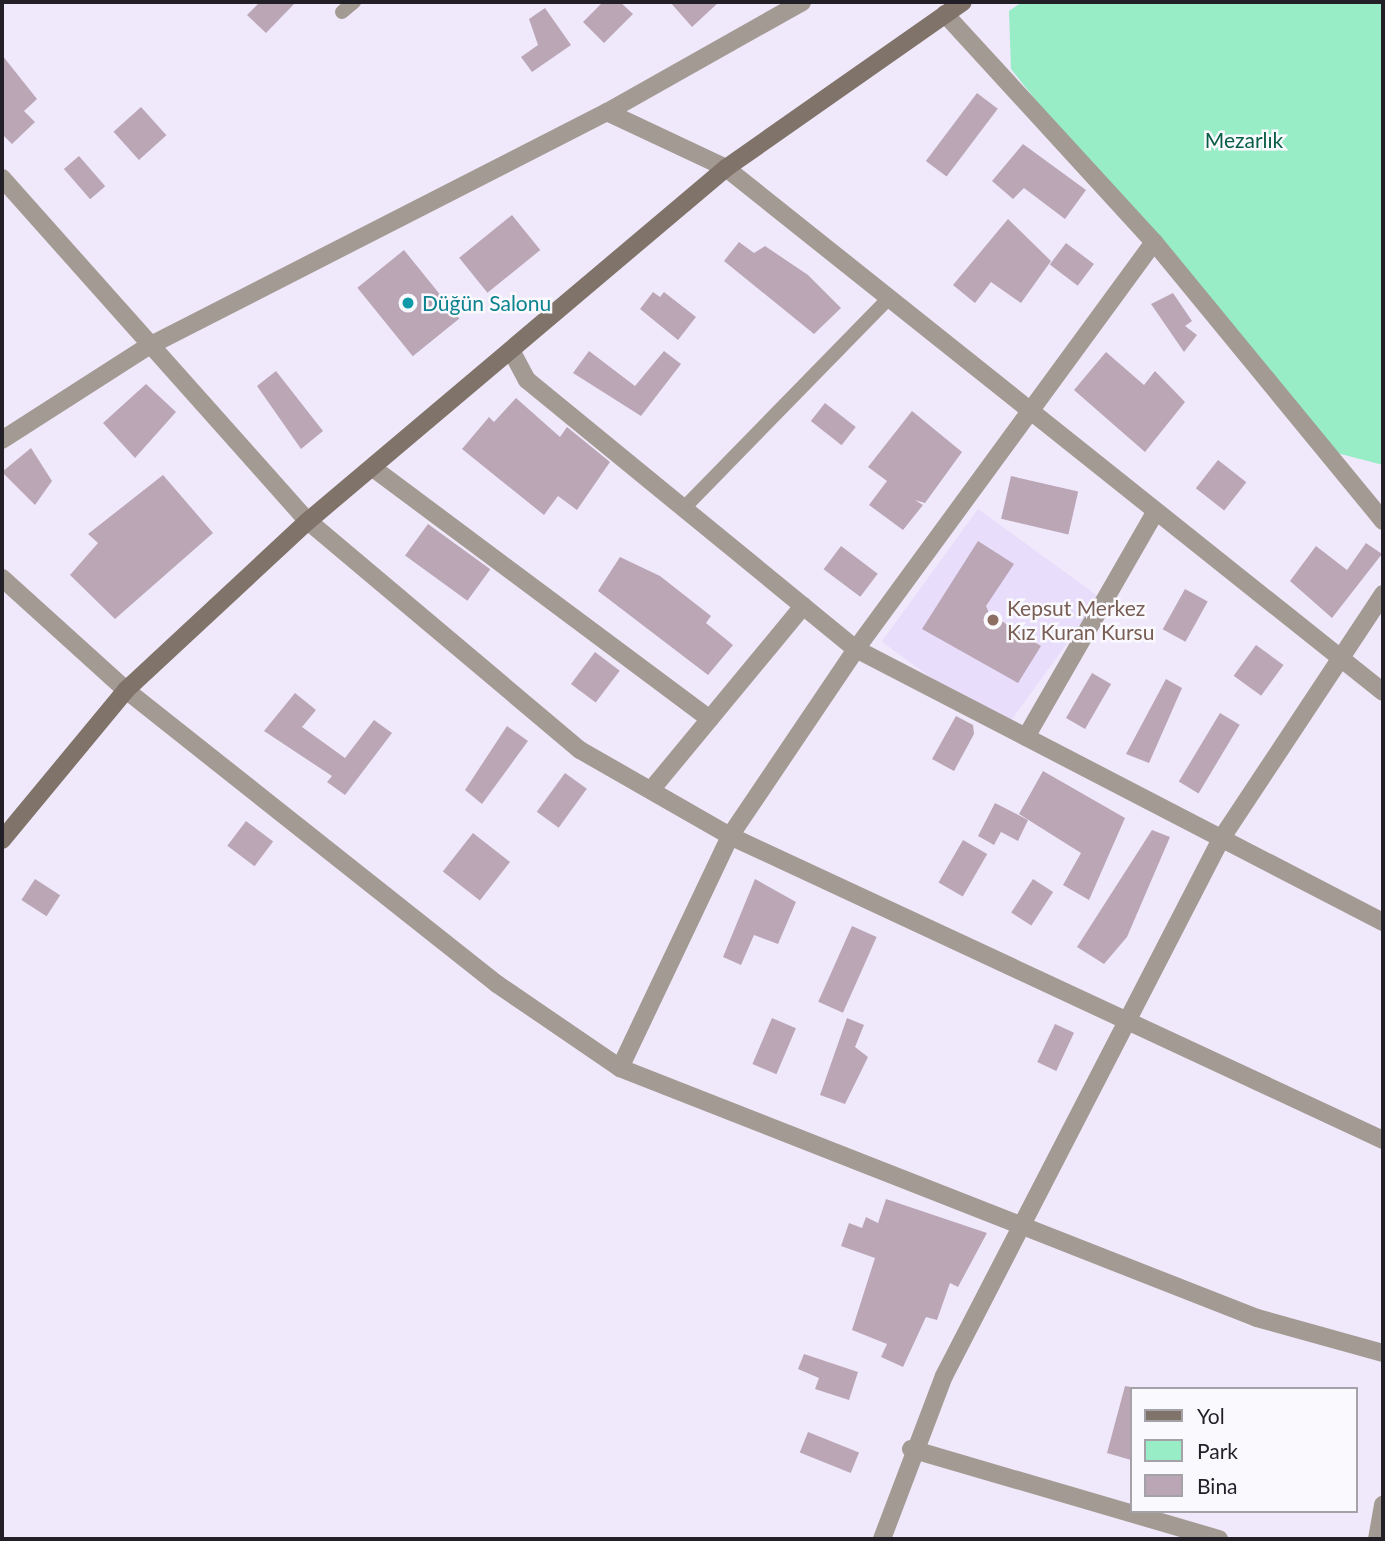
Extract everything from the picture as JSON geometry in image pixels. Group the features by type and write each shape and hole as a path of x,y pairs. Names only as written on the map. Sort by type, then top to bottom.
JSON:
{"street":[{"path":"3,836 126,690 309,521 512,352 726,168 963,2"},
{"path":"2,440 147,348 607,112 796,3"},
{"path":"945,14 1154,242 1383,521"},
{"path":"607,112 726,168 1335,659 1383,692"},
{"path":"2,178 147,348 309,521 580,750 730,836 1126,1026 1383,1140"},
{"path":"620,1068 730,836 856,649 1027,410 1154,242"},
{"path":"512,352 527,380 856,649 1383,922"},
{"path":"373,468 710,719"},
{"path":"1026,737 1154,513"},
{"path":"2,578 126,690 497,984 620,1068 1257,1318 1383,1353"},
{"path":"883,1539 911,1449 1022,1225 1222,839 1335,659 1383,594"},
{"path":"651,790 803,606"},
{"path":"911,1449 1219,1539"},
{"path":"1377,1539 1383,1505"}],"lane":[{"path":"342,12 354,2"},
{"path":"684,508 888,299"}],"shaded area":[{"name":"Kepsut Merkez Kız Kuran Kursu","path":"978,509 1100,598 1004,730 882,642"}],"green space":[{"name":"Mezarlık","path":"1022,2 1383,2 1383,465 1310,446 1011,69 1009,11"}],"building":[{"path":"260,2 296,2 266,33 247,15"},
{"path":"603,2 620,2 633,14 604,43 583,22"},
{"path":"670,2 719,2 692,27"},
{"path":"545,8 571,45 532,72 521,57 538,45 529,19"},
{"path":"2,55 37,99 24,111 35,122 12,144 2,134"},
{"path":"977,93 998,109 947,177 926,161"},
{"path":"141,107 166,135 139,160 114,132"},
{"path":"1023,144 1086,190 1065,219 1024,188 1013,199 992,181"},
{"path":"79,156 105,186 90,199 64,169"},
{"path":"512,215 540,250 487,293 459,258"},
{"path":"1008,219 1051,261 1021,303 991,282 975,303 953,285"},
{"path":"739,242 754,253 765,246 808,275 841,308 814,334 724,261"},
{"path":"1066,243 1094,264 1078,286 1050,265"},
{"name":"Düğün Salonu","path":"404,250 459,318 413,356 357,288"},
{"path":"653,292 660,297 664,292 696,317 678,340 640,309"},
{"path":"1173,293 1192,321 1185,326 1197,335 1184,352 1151,304"},
{"path":"589,351 635,386 664,351 681,364 641,416 573,373"},
{"path":"1106,352 1144,385 1155,371 1185,402 1145,452 1074,390"},
{"path":"276,371 323,431 301,449 257,386"},
{"path":"146,384 176,412 135,458 103,423"},
{"path":"516,398 560,437 567,427 610,462 577,510 558,496 544,515 462,449 489,417 494,422"},
{"path":"825,403 856,427 842,445 811,421"},
{"path":"912,411 962,452 925,503 915,500 923,505 903,530 869,505 887,481 868,467"},
{"path":"31,448 52,481 35,505 2,472"},
{"path":"1218,460 1246,482 1224,511 1196,488"},
{"path":"163,475 213,533 115,619 70,575 98,543 88,534"},
{"path":"1011,476 1078,492 1068,534 1001,519"},
{"path":"428,524 490,569 467,601 405,556"},
{"path":"978,541 1014,564 986,606 989,613 1041,646 1018,683 922,629"},
{"path":"1366,543 1382,554 1332,618 1290,581 1316,546 1347,570"},
{"path":"841,546 878,574 860,597 824,569"},
{"path":"620,557 660,576 711,616 706,623 733,645 708,675 598,591"},
{"path":"1185,589 1208,602 1185,642 1163,629"},
{"path":"1256,645 1284,665 1261,696 1234,676"},
{"path":"595,652 620,671 596,703 571,684"},
{"path":"1092,673 1111,684 1085,729 1066,718"},
{"path":"1166,679 1182,688 1149,763 1126,754"},
{"path":"295,693 316,710 302,727 345,758 374,720 392,733 345,795 327,782 332,776 264,731"},
{"path":"1220,713 1240,725 1199,793 1179,782"},
{"path":"956,716 973,725 974,734 954,771 932,759"},
{"path":"507,726 528,741 482,804 465,790"},
{"path":"1043,771 1125,818 1089,900 1063,885 1081,853 1019,814"},
{"path":"565,773 587,789 559,828 537,812"},
{"path":"995,803 1028,820 1018,841 1001,832 994,845 978,836"},
{"path":"246,821 273,841 254,866 227,846"},
{"path":"1152,830 1170,837 1127,937 1104,964 1077,947"},
{"path":"473,833 510,862 480,901 443,872"},
{"path":"963,840 987,854 963,896 938,882"},
{"path":"35,879 60,895 47,916 21,900"},
{"path":"755,879 796,902 778,944 754,935 741,965 723,957"},
{"path":"1033,879 1053,892 1031,926 1011,913"},
{"path":"852,926 877,937 843,1013 818,1002"},
{"path":"772,1018 796,1028 776,1074 752,1064"},
{"path":"847,1018 864,1025 855,1047 868,1057 845,1104 820,1095"},
{"path":"1055,1024 1074,1033 1056,1071 1037,1062"},
{"path":"886,1199 987,1233 958,1287 950,1283 937,1320 926,1317 903,1367 881,1357 887,1344 852,1330 875,1258 841,1246 849,1223 862,1228 866,1217 878,1223"},
{"path":"804,1354 858,1372 849,1400 815,1389 819,1378 798,1369"},
{"path":"1125,1386 1131,1387 1130,1460 1107,1453"},
{"path":"808,1432 859,1453 851,1473 800,1452"}],"place":[{"name":"Düğün Salonu","path":"408,303"},
{"name":"Kepsut Merkez Kız Kuran Kursu","path":"993,620"}]}
